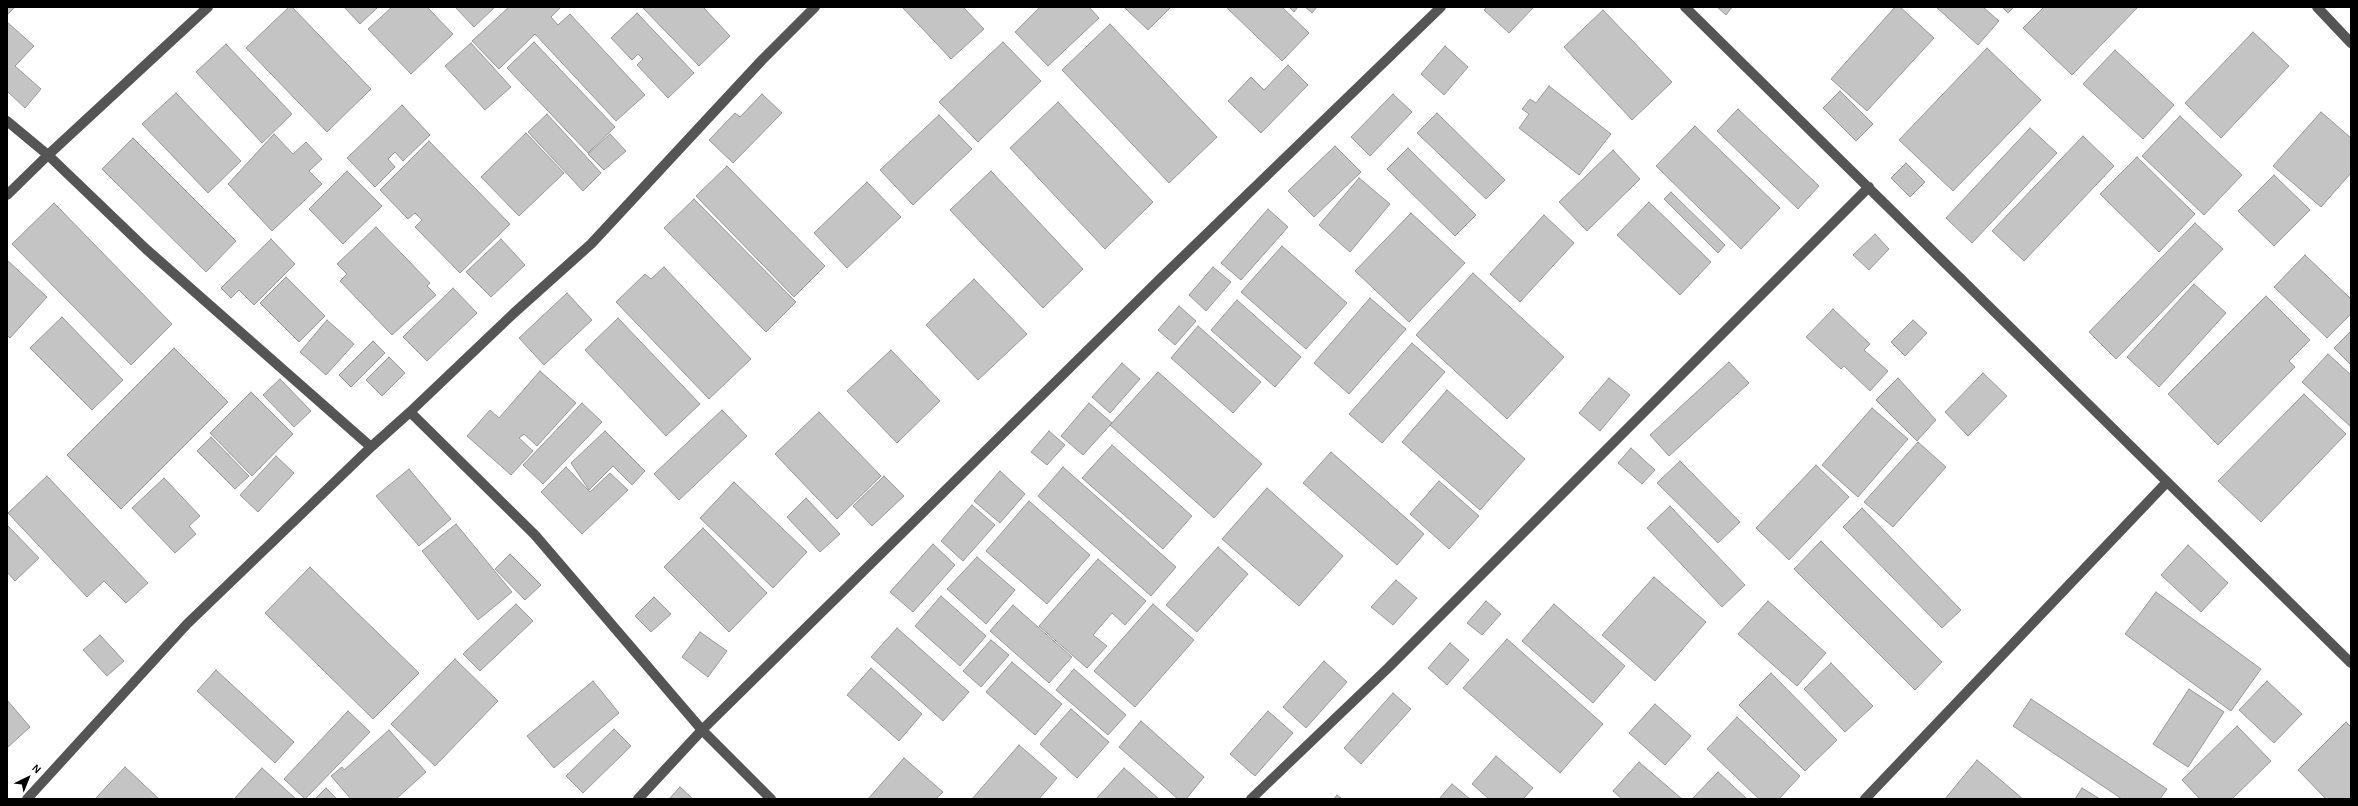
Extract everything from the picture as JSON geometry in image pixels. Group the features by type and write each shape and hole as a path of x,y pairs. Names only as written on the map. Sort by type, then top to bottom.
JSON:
{"street":[{"path":"7,195 48,155 208,7"},
{"path":"27,799 187,624 371,447 514,313 591,244 762,60 815,7"},
{"path":"638,799 702,730 1168,271 1441,7"},
{"path":"1685,7 2351,663"},
{"path":"2317,7 2351,43"},
{"path":"7,121 48,155 146,249 371,447"},
{"path":"1251,799 1388,668 1869,187"},
{"path":"410,412 535,535 702,730 771,799"},
{"path":"1865,799 2167,482"}],"building":[{"path":"7,7 15,7 7,15"},
{"path":"289,7 292,7 371,89 327,132 246,48"},
{"path":"344,7 378,7 360,24"},
{"path":"392,7 427,7 453,34 411,74 368,29"},
{"path":"455,7 495,7 474,27"},
{"path":"509,7 561,7 551,17 558,25 570,14 645,95 616,121 535,34 499,69 472,41"},
{"path":"642,7 703,7 730,36 699,66"},
{"path":"902,7 963,7 984,29 951,59"},
{"path":"1040,7 1089,7 1099,18 1048,66 1015,32"},
{"path":"1124,7 1171,7 1148,30"},
{"path":"1226,7 1282,7 1309,33 1282,61"},
{"path":"1289,7 1298,7 1294,12"},
{"path":"1305,7 1317,7 1312,13"},
{"path":"1487,7 1534,7 1509,33 1484,10"},
{"path":"1717,7 1732,7 1726,15"},
{"path":"1895,7 1900,7 1934,38 1867,111 1831,79"},
{"path":"1936,7 1983,7 1999,21 1978,45"},
{"path":"2002,7 2014,7 2008,13"},
{"path":"2044,7 2138,7 2072,75 2023,28"},
{"path":"1603,10 1672,82 1632,120 1564,47"},
{"path":"637,13 694,73 668,98 637,65 643,59 638,54 632,60 611,38"},
{"path":"7,22 34,46 15,66 41,89 25,108 7,91"},
{"path":"1110,24 1217,137 1169,183 1062,70"},
{"path":"2253,32 2289,66 2221,138 2185,103"},
{"path":"534,42 615,127 588,153 507,68"},
{"path":"1003,42 1041,81 978,142 939,102"},
{"path":"471,43 511,87 485,110 445,66"},
{"path":"226,44 292,114 262,143 196,72"},
{"path":"1445,46 1468,67 1444,95 1421,74"},
{"path":"1987,48 2041,100 1953,191 1899,140"},
{"path":"2115,50 2174,105 2143,139 2083,84"},
{"path":"1288,65 1308,85 1261,133 1228,101 1251,77 1264,90"},
{"path":"1549,86 1611,134 1579,175 1519,128 1529,114 1522,109 1530,99 1536,103"},
{"path":"1840,91 1873,124 1856,141 1823,108"},
{"path":"176,93 241,161 208,193 142,124"},
{"path":"762,94 782,113 733,163 709,140 735,113 740,117"},
{"path":"1393,94 1412,112 1370,156 1351,137"},
{"path":"1058,102 1153,202 1105,249 1010,148"},
{"path":"402,105 430,135 403,161 395,152 388,159 395,167 375,187 347,158"},
{"path":"1738,109 1819,186 1798,209 1717,131"},
{"path":"2321,112 2351,138 2351,173 2321,207 2273,166"},
{"path":"1437,113 1505,180 1486,199 1417,133"},
{"path":"547,114 601,173 583,191 528,132"},
{"path":"939,115 972,149 913,205 880,170"},
{"path":"2180,116 2242,175 2204,215 2142,156"},
{"path":"1695,126 1780,208 1741,249 1656,166"},
{"path":"2030,128 2057,153 1972,243 1946,218"},
{"path":"526,133 564,173 519,216 481,177"},
{"path":"274,134 293,154 306,142 322,159 309,171 322,184 272,231 228,184"},
{"path":"610,134 626,151 604,170 588,154"},
{"path":"2083,136 2114,166 2024,261 1992,231"},
{"path":"133,138 236,241 206,272 102,169"},
{"path":"429,141 510,224 460,273 415,227 422,220 415,213 408,219 380,190"},
{"path":"1335,146 1361,172 1314,217 1288,191"},
{"path":"1408,148 1476,215 1455,236 1387,169"},
{"path":"1613,150 1640,179 1587,231 1559,202"},
{"path":"2137,157 2195,214 2159,252 2100,194"},
{"path":"1906,163 1925,182 1910,197 1891,178"},
{"path":"727,166 825,266 794,297 696,196"},
{"path":"347,171 382,206 343,244 309,209"},
{"path":"991,171 1083,269 1043,308 950,210"},
{"path":"2274,175 2310,210 2274,246 2238,211"},
{"path":"1359,178 1390,204 1350,252 1319,225"},
{"path":"867,182 901,217 847,268 814,233"},
{"path":"1671,192 1725,245 1718,253 1664,199"},
{"path":"694,199 796,302 766,332 664,228"},
{"path":"1649,202 1711,262 1680,295 1617,235"},
{"path":"54,203 172,324 131,365 12,244"},
{"path":"1268,209 1288,227 1241,280 1221,263"},
{"path":"1411,213 1465,263 1409,322 1355,271"},
{"path":"1544,215 1574,243 1520,302 1490,274"},
{"path":"2195,223 2223,249 2116,359 2089,332"},
{"path":"376,227 430,283 427,286 436,295 392,335 340,281 347,274 337,264"},
{"path":"1875,234 1889,249 1869,270 1853,255"},
{"path":"271,239 295,264 254,305 239,290 231,298 221,288"},
{"path":"501,239 525,265 491,297 466,272"},
{"path":"1282,246 1347,303 1306,349 1241,292"},
{"path":"2305,255 2351,299 2351,314 2327,338 2274,287"},
{"path":"7,260 47,297 10,338 7,335"},
{"path":"664,267 751,359 709,399 616,302 645,274 651,279"},
{"path":"1213,267 1231,282 1206,311 1189,295"},
{"path":"1473,273 1564,357 1507,419 1416,335"},
{"path":"286,277 325,316 299,342 260,303"},
{"path":"974,279 1027,334 978,380 926,325"},
{"path":"2194,284 2226,313 2159,387 2127,357"},
{"path":"453,288 477,313 427,361 403,337"},
{"path":"567,293 592,320 544,365 519,338"},
{"path":"2266,296 2310,340 2289,361 2295,367 2218,445 2168,394"},
{"path":"1370,298 1406,329 1349,394 1314,363"},
{"path":"1237,300 1301,357 1275,387 1211,330"},
{"path":"1179,306 1196,321 1175,345 1158,330"},
{"path":"1833,309 1870,344 1864,350 1888,371 1870,391 1844,366 1841,369 1806,337"},
{"path":"62,317 123,380 92,410 30,348"},
{"path":"618,318 700,404 666,436 585,350"},
{"path":"327,320 354,344 326,375 300,352"},
{"path":"1913,320 1927,333 1905,356 1891,342"},
{"path":"1198,326 1261,382 1233,413 1171,358"},
{"path":"2351,331 2351,365 2334,348"},
{"path":"373,341 385,353 351,387 339,375"},
{"path":"1412,343 1445,372 1382,443 1349,414"},
{"path":"174,348 228,402 121,509 67,455"},
{"path":"891,350 940,401 897,443 847,391"},
{"path":"2328,354 2351,375 2351,427 2302,382"},
{"path":"389,357 405,373 382,396 366,380"},
{"path":"1729,362 1749,383 1669,456 1650,435"},
{"path":"1122,363 1140,379 1110,413 1092,397"},
{"path":"540,371 576,403 537,446 524,434 519,438 533,451 511,475 467,436 490,410 499,418"},
{"path":"1158,372 1262,464 1214,518 1110,425"},
{"path":"1983,373 2007,396 1968,436 1945,412"},
{"path":"1609,378 1630,395 1600,431 1579,413"},
{"path":"1898,378 1936,420 1917,441 1876,400"},
{"path":"280,379 311,411 294,427 263,395"},
{"path":"1447,390 1525,459 1480,510 1402,442"},
{"path":"251,392 293,434 252,476 210,433"},
{"path":"2304,394 2346,434 2261,522 2218,481"},
{"path":"582,403 602,422 543,484 523,465"},
{"path":"1089,403 1112,423 1083,455 1061,436"},
{"path":"1872,408 1908,439 1858,497 1822,465"},
{"path":"722,410 747,436 679,500 654,474"},
{"path":"819,412 881,476 837,519 775,454"},
{"path":"605,431 645,471 632,485 613,466 589,490 571,463"},
{"path":"1049,431 1065,445 1047,465 1031,452"},
{"path":"211,437 249,476 235,489 197,451"},
{"path":"1918,442 1946,467 1893,527 1864,502"},
{"path":"1112,445 1192,516 1163,549 1082,478"},
{"path":"1631,448 1655,470 1642,484 1618,463"},
{"path":"1331,452 1424,534 1397,565 1303,483"},
{"path":"276,456 294,473 258,512 240,495"},
{"path":"1680,461 1740,522 1718,543 1657,483"},
{"path":"1816,465 1849,497 1789,560 1756,528"},
{"path":"566,467 590,492 610,473 628,490 582,534 541,492"},
{"path":"1063,467 1176,567 1151,596 1038,496"},
{"path":"409,469 451,519 419,546 376,496"},
{"path":"1000,471 1025,494 1000,523 974,501"},
{"path":"47,476 148,583 126,603 104,581 87,597 8,513"},
{"path":"884,476 904,496 872,526 853,506"},
{"path":"164,478 200,516 189,526 196,534 175,553 132,508"},
{"path":"1439,481 1479,516 1449,549 1410,514"},
{"path":"734,482 807,552 773,588 700,518"},
{"path":"1267,488 1343,556 1299,606 1222,539"},
{"path":"806,498 840,534 820,552 787,517"},
{"path":"1029,501 1090,555 1047,604 986,551"},
{"path":"972,505 995,525 963,561 941,541"},
{"path":"1670,506 1745,585 1722,607 1647,528"},
{"path":"1862,508 1961,610 1942,628 1843,527"},
{"path":"456,524 512,592 478,620 422,551"},
{"path":"7,525 39,558 15,581 7,572"},
{"path":"703,528 767,593 729,632 664,567"},
{"path":"1821,541 1942,662 1915,690 1794,569"},
{"path":"933,544 955,565 913,612 890,592"},
{"path":"2188,545 2228,583 2201,612 2161,575"},
{"path":"1218,547 1248,574 1197,632 1166,605"},
{"path":"510,554 541,585 525,600 495,569"},
{"path":"977,557 1015,590 986,624 947,589"},
{"path":"1098,559 1146,601 1125,625 1112,613 1093,635 1107,646 1087,668 1039,626"},
{"path":"310,567 419,673 373,719 265,613"},
{"path":"1654,577 1706,622 1655,681 1602,635"},
{"path":"1396,580 1417,598 1393,625 1371,607"},
{"path":"2156,592 2261,669 2231,711 2125,634"},
{"path":"941,596 986,636 960,666 915,626"},
{"path":"654,597 671,614 651,632 635,616"},
{"path":"1486,601 1501,614 1482,635 1467,623"},
{"path":"1768,601 1826,653 1797,686 1738,634"},
{"path":"516,604 533,621 480,671 463,654"},
{"path":"1153,604 1194,640 1135,707 1094,671"},
{"path":"1554,604 1625,666 1593,703 1522,641"},
{"path":"1013,605 1072,657 1049,683 990,631"},
{"path":"897,628 969,692 943,721 871,657"},
{"path":"700,632 727,651 708,677 682,657"},
{"path":"100,635 124,661 107,676 83,650"},
{"path":"1507,639 1603,724 1560,773 1463,688"},
{"path":"991,640 1009,655 981,687 963,671"},
{"path":"1450,643 1469,660 1447,685 1428,668"},
{"path":"455,659 498,701 435,766 391,724"},
{"path":"1324,661 1347,682 1306,728 1283,707"},
{"path":"1012,662 1062,704 1035,735 986,692"},
{"path":"1831,663 1873,706 1845,732 1804,689"},
{"path":"871,668 922,714 899,741 847,695"},
{"path":"1074,669 1126,715 1108,735 1056,690"},
{"path":"216,670 294,742 275,763 197,691"},
{"path":"1771,673 1837,740 1805,771 1739,705"},
{"path":"593,681 619,713 554,768 527,736"},
{"path":"2267,681 2302,714 2274,743 2239,710"},
{"path":"2189,689 2224,712 2188,767 2153,744"},
{"path":"1393,693 1411,709 1361,764 1344,748"},
{"path":"2031,699 2167,789 2160,799 2122,799 2013,726"},
{"path":"7,700 30,727 7,748"},
{"path":"1655,704 1691,736 1665,765 1629,733"},
{"path":"1071,709 1109,742 1077,778 1040,744"},
{"path":"348,711 370,732 305,799 284,779"},
{"path":"1268,711 1293,733 1255,776 1230,754"},
{"path":"1737,717 1800,776 1779,799 1759,799 1707,749"},
{"path":"1141,721 1204,777 1186,799 1178,799 1119,747"},
{"path":"2346,722 2351,727 2351,799 2326,799 2298,770"},
{"path":"2237,726 2271,761 2232,799 2200,799 2182,780"},
{"path":"614,729 631,746 583,793 566,776"},
{"path":"389,730 426,772 396,799 351,799 331,776 342,767 344,770"},
{"path":"1019,745 1057,778 1039,799 972,799"},
{"path":"1496,756 1533,788 1523,799 1489,799 1472,784"},
{"path":"904,758 943,792 936,799 868,799"},
{"path":"1977,760 2023,799 1945,799"},
{"path":"1639,762 1682,799 1622,799 1613,791"},
{"path":"125,767 159,799 95,799"},
{"path":"262,768 296,799 234,799"},
{"path":"1124,768 1159,799 1096,799"},
{"path":"1718,772 1747,799 1692,799"},
{"path":"1452,784 1470,799 1439,799"},
{"path":"680,787 693,799 669,799"},
{"path":"326,788 337,799 315,799"},
{"path":"2082,788 2100,799 2075,799"},
{"path":"1337,795 1342,799 1334,799"}]}
